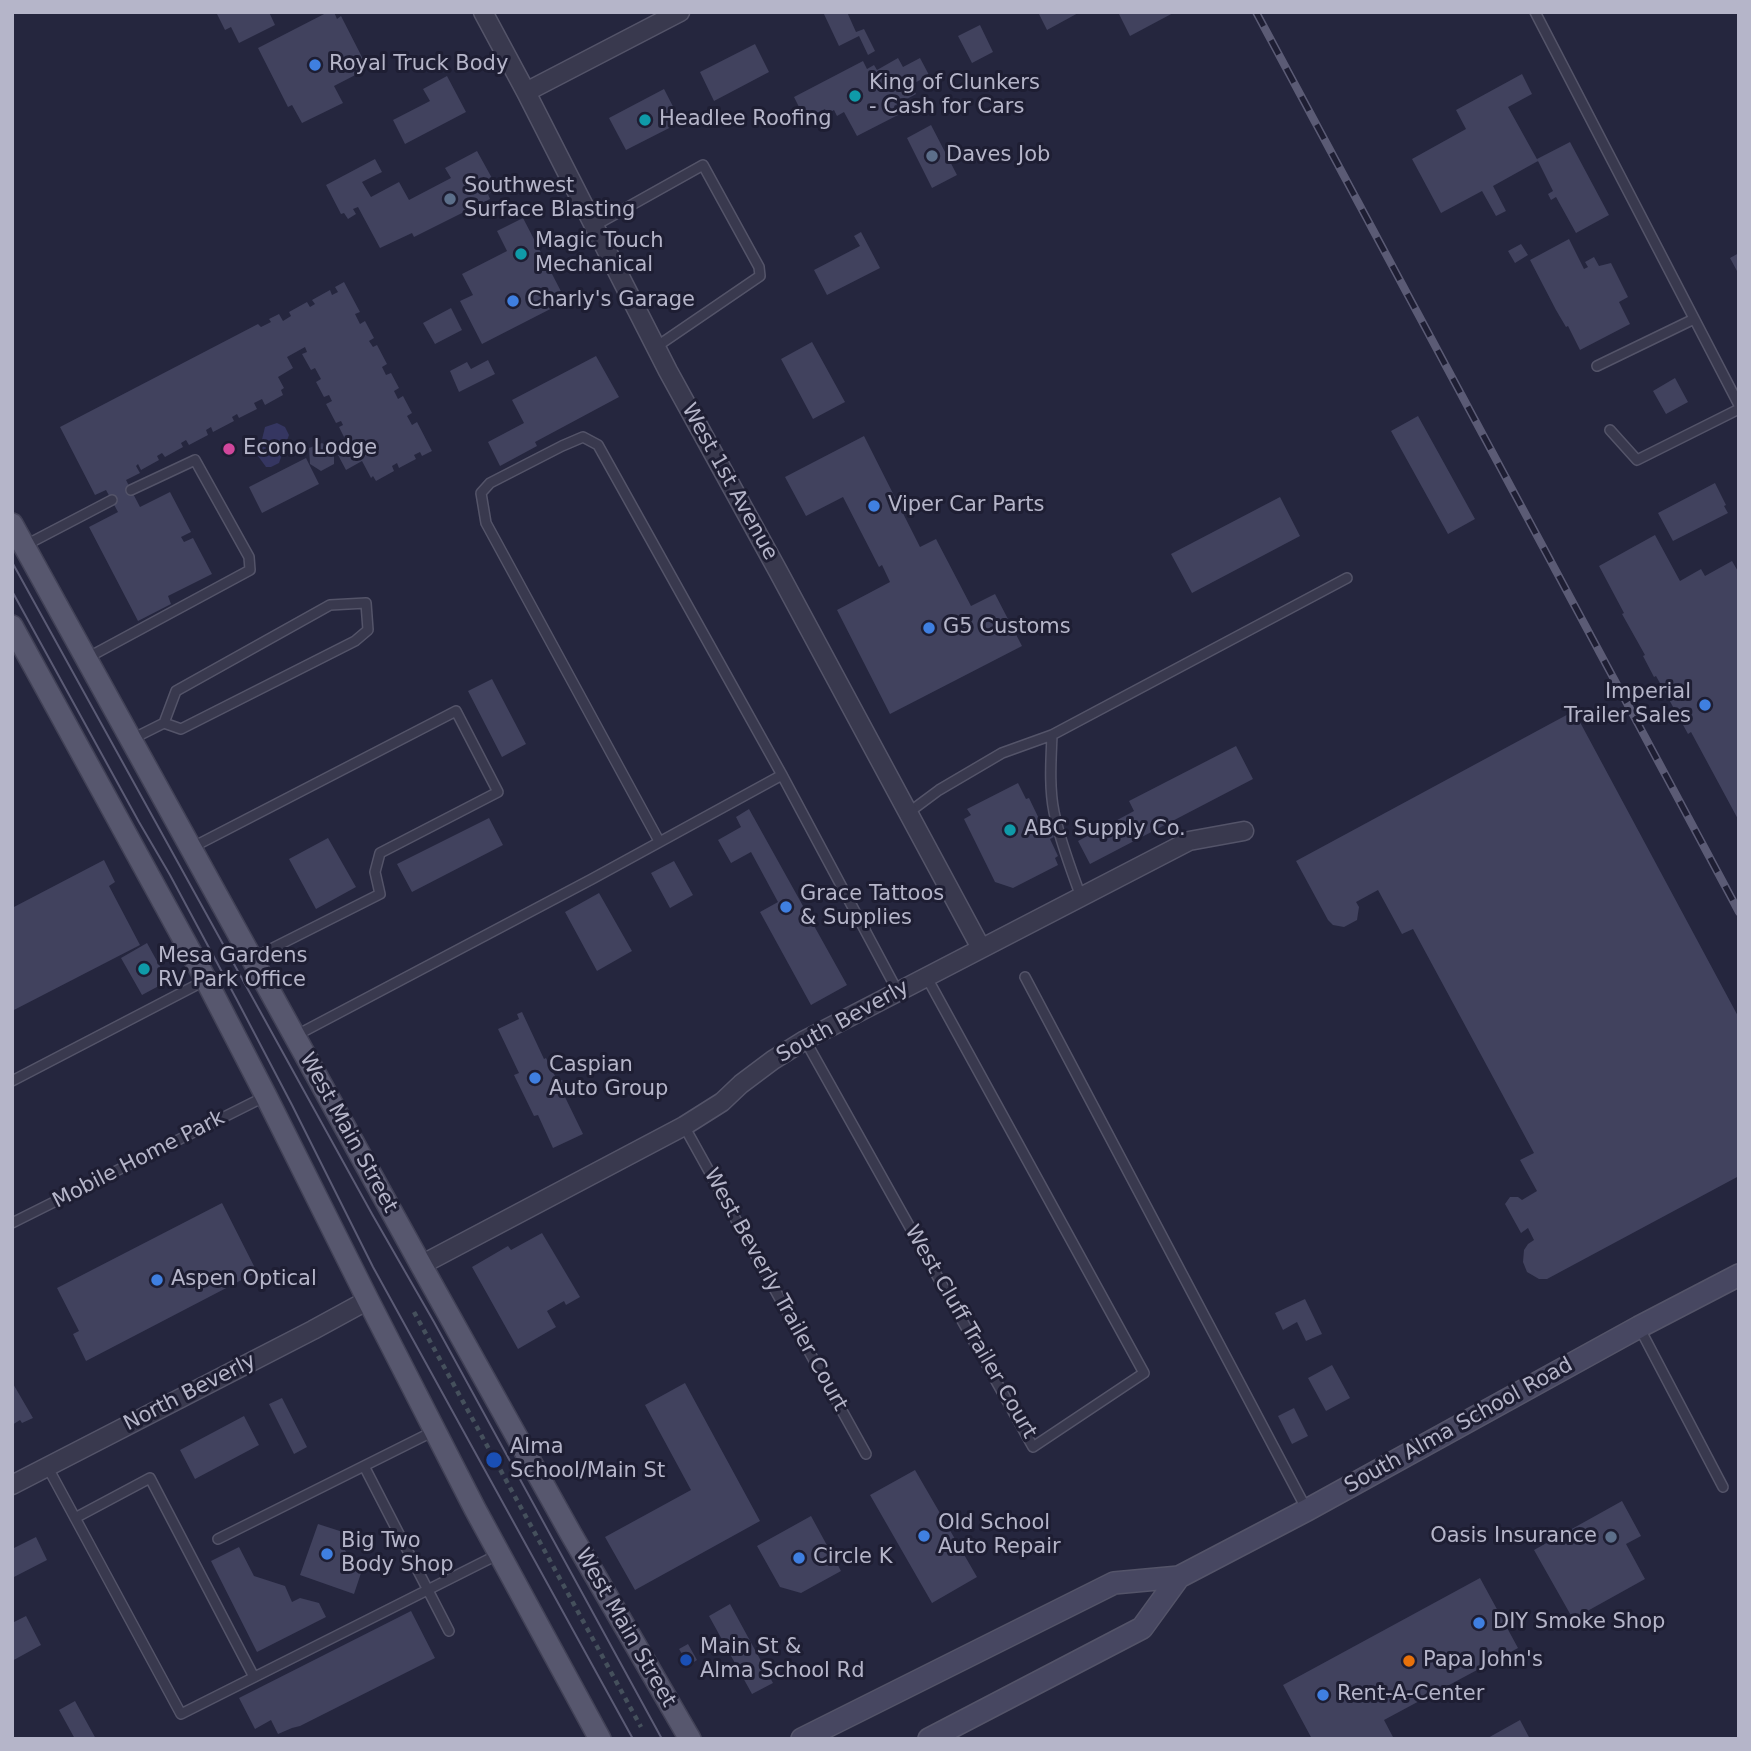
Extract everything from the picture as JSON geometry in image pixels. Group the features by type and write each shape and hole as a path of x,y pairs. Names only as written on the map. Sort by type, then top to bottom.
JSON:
{"main road":[{"name":"West Main Street","path":"12,524 577,1545 690,1739"},
{"path":"12,626 206,981 499,1554 600,1739"},
{"name":"South Alma School Road","path":"802,1739 1114,1583 1179,1577 1739,1275"},
{"name":"South Alma School Road","path":"929,1739 1142,1628 1179,1577"}],"street":[{"name":"West 1st Avenue","path":"483,12 656,347 981,948"},
{"path":"526,92 680,12"},
{"name":"South Beverly","path":"421,1265 684,1126 722,1102 773,1060 805,1040 926,976 1189,841 1244,831"},
{"name":"North Beverly","path":"12,1485 368,1300"}],"lane":[{"path":"1535,12 1739,407 1637,460 1610,430"},
{"path":"594,226 703,166 759,267 760,276 656,347"},
{"path":"1597,366 1694,319"},
{"path":"660,841 486,523 481,493 490,483 583,437 598,445 782,775 898,992"},
{"path":"87,659 250,570 249,557 195,460 131,490"},
{"path":"24,546 112,500"},
{"path":"908,813 939,790 1002,753 1052,735 1347,578"},
{"path":"131,739 164,723 176,691 330,605 366,603 368,630 355,641 181,729 164,723"},
{"path":"191,848 456,711 498,792 380,853 375,872 380,894 252,958"},
{"path":"1052,735 1050,774 1054,811 1081,897"},
{"path":"295,1036 782,775"},
{"name":"West Cluff Trailer Court","path":"805,1040 1033,1447 1144,1373 926,976"},
{"path":"1025,977 1307,1510"},
{"path":"12,1081 206,981"},
{"name":"Mobile Home Park","path":"12,1223 266,1096"},
{"name":"West Beverly Trailer Court","path":"684,1126 866,1454"},
{"path":"1639,1328 1723,1486"},
{"path":"218,1539 435,1430"},
{"path":"47,1466 181,1714 499,1554"},
{"path":"364,1466 449,1631"},
{"path":"75,1518 150,1478 254,1677"}],"path":[{"path":"414,1312 641,1727"}],"shaded area":[{"path":"277,423 285,427 289,435 279,463 266,467 258,456 265,427"}],"building":[{"path":"216,12 269,12 275,25 239,43 231,27 225,30"},
{"name":"Royal Truck Body","path":"328,12 334,12 337,19 341,16 363,59 360,60 365,70 334,86 343,103 302,123 292,105 288,107 258,48"},
{"path":"823,12 847,12 856,32 864,29 875,51 868,55 859,36 839,46"},
{"path":"1038,12 1080,12 1047,30"},
{"path":"1118,12 1175,12 1130,36"},
{"path":"980,25 993,52 972,63 958,36"},
{"path":"755,44 769,72 714,101 700,72"},
{"name":"King of Clunkers - Cash for Cars","path":"898,58 903,67 920,58 929,75 911,85 916,94 894,106 898,115 857,136 844,112 837,116 834,110 827,114 825,109 805,119 794,97 863,61 867,69 874,65 877,70"},
{"path":"1522,74 1532,94 1508,107 1538,161 1493,186 1506,211 1496,216 1482,191 1441,213 1412,159 1466,129 1456,110"},
{"path":"447,76 466,112 405,144 393,120 430,101 423,89"},
{"name":"Headlee Roofing","path":"664,89 681,122 626,150 609,118"},
{"name":"Daves Job","path":"931,125 957,175 932,188 907,138"},
{"path":"1570,142 1609,215 1576,233 1556,197 1551,200 1548,194 1553,191 1537,159"},
{"name":"Southwest Surface Blasting","path":"477,151 498,189 488,194 490,199 414,237 412,233 380,248 358,207 353,209 356,214 348,219 344,213 341,214 326,185 375,159 382,172 362,182 371,197 399,182 409,200 451,178 445,168"},
{"name":"Charly's Garage","path":"523,218 566,301 482,344 460,301 473,295 462,274 507,251 497,231"},
{"path":"861,232 880,268 827,295 814,270 860,246 854,236"},
{"path":"1569,239 1584,269 1588,267 1585,262 1594,257 1599,266 1611,263 1628,297 1619,302 1630,324 1580,350 1530,260"},
{"path":"1521,244 1528,255 1515,263 1508,251"},
{"path":"1739,253 1739,269 1737,271 1730,258"},
{"path":"344,282 360,312 355,314 360,324 365,321 374,338 369,341 373,347 377,345 387,364 382,367 386,375 391,373 399,388 394,391 398,399 403,396 412,413 407,416 412,425 417,422 432,451 422,456 420,452 414,455 416,459 399,468 397,463 392,466 394,471 376,481 373,476 371,478 362,461 346,470 338,455 355,446 349,447 339,427 343,425 341,421 336,423 326,404 332,401 329,395 324,397 316,382 321,379 315,368 311,370 302,354 307,352 305,347 287,357 293,368 278,377 284,388 281,390 283,395 265,405 262,399 254,403 257,409 239,418 237,414 232,417 234,421 213,432 211,427 206,430 208,435 189,445 186,440 181,443 183,447 165,457 162,453 157,456 159,460 141,470 138,464 136,466 140,473 126,480 140,507 170,492 191,532 181,537 184,542 193,538 212,574 168,596 171,604 138,621 89,527 118,512 106,490 95,495 60,427 258,324 261,327 271,322 269,319 279,314 283,321 291,316 289,312 307,302 310,307 315,304 312,300 330,290 332,295 338,292 335,287"},
{"path":"451,308 462,330 435,344 423,323"},
{"path":"812,342 845,402 813,419 781,359"},
{"path":"596,356 619,397 535,442 537,446 500,466 488,442 524,423 512,400"},
{"path":"488,360 495,374 459,392 450,371 467,362 471,369"},
{"path":"1675,378 1688,402 1666,414 1653,391"},
{"path":"1418,416 1475,519 1448,534 1391,431"},
{"name":"G5 Customs","path":"864,436 920,547 936,539 971,606 995,594 1022,646 890,714 837,610 890,582 882,565 879,567 843,497 806,516 785,477"},
{"path":"322,443 334,450 334,464 321,471 310,464 309,448"},
{"path":"306,458 319,484 262,513 249,487"},
{"path":"1715,483 1728,513 1673,541 1658,513"},
{"path":"1280,497 1300,536 1192,593 1171,554"},
{"name":"Imperial Trailer Sales","path":"1655,535 1680,581 1701,569 1705,576 1732,561 1739,573 1739,821 1691,732 1688,734 1656,676 1654,677 1599,566"},
{"path":"492,679 526,744 502,757 468,691"},
{"path":"1574,711 1739,1018 1739,1176 1547,1279 1539,1279 1527,1272 1523,1262 1524,1250 1534,1240 1528,1228 1521,1233 1505,1204 1510,1197 1522,1200 1537,1191 1520,1160 1534,1153 1413,929 1402,934 1378,890 1356,902 1359,907 1357,920 1344,927 1333,925 1296,861"},
{"path":"1236,746 1253,779 1090,864 1078,841 1134,811 1129,801"},
{"name":"ABC Supply Co.","path":"1018,783 1041,823 1045,821 1054,837 1050,839 1058,856 1055,858 1058,865 1013,888 995,882 964,819 971,815 967,809"},
{"name":"Grace Tattoos & Supplies","path":"749,809 847,985 811,1005 760,912 778,902 751,852 731,863 718,840 741,827 736,817"},
{"path":"489,818 503,845 412,892 397,864"},
{"path":"328,838 356,887 316,909 289,859"},
{"path":"104,860 115,882 109,886 140,945 12,1011 12,908"},
{"path":"674,861 693,895 670,908 651,873"},
{"path":"599,893 632,951 597,971 565,912"},
{"name":"Mesa Gardens RV Park Office","path":"147,943 168,981 142,995 121,958"},
{"name":"Caspian Auto Group","path":"522,1012 544,1059 546,1058 558,1082 562,1080 569,1095 565,1097 583,1134 553,1148 538,1115 534,1116 514,1075 519,1073 498,1029 519,1019 517,1014"},
{"name":"Aspen Optical","path":"222,1203 257,1272 86,1361 73,1334 79,1331 57,1288"},
{"path":"542,1233 580,1297 566,1305 564,1301 547,1311 556,1327 518,1349 472,1267 508,1246 511,1250"},
{"path":"1305,1299 1322,1334 1306,1341 1297,1322 1283,1330 1275,1313"},
{"path":"1332,1365 1350,1398 1326,1411 1308,1378"},
{"path":"12,1382 33,1418 22,1423 20,1420 12,1425"},
{"path":"685,1383 760,1521 635,1590 605,1537 691,1490 645,1405"},
{"path":"282,1398 307,1447 294,1454 269,1404"},
{"path":"1294,1408 1308,1436 1292,1444 1278,1416"},
{"path":"244,1416 259,1445 195,1479 180,1450"},
{"name":"Old School Auto Repair","path":"915,1470 977,1577 932,1603 870,1495"},
{"path":"1622,1501 1641,1536 1626,1544 1645,1579 1573,1619 1534,1550"},
{"name":"Circle K","path":"811,1516 841,1571 801,1593 780,1587 757,1546"},
{"name":"Big Two Body Shop","path":"318,1524 346,1533 341,1548 343,1546 350,1560 347,1562 363,1567 354,1594 300,1575"},
{"path":"36,1537 47,1560 12,1578 12,1549"},
{"path":"239,1547 254,1576 285,1586 292,1602 300,1598 319,1603 326,1617 257,1652 211,1561"},
{"path":"1480,1578 1518,1648 1384,1720 1394,1739 1312,1739 1283,1685"},
{"path":"730,1604 773,1683 752,1694 709,1616"},
{"path":"411,1611 435,1658 300,1726 278,1734 271,1720 255,1729 239,1698"},
{"path":"26,1616 41,1645 12,1661 12,1623"},
{"path":"688,1644 697,1660 689,1665 679,1649"},
{"path":"75,1701 96,1739 75,1739 59,1710"},
{"path":"1520,1720 1530,1739 1486,1739"}],"tram line":[{"path":"12,562 662,1739"},
{"path":"12,591 237,1000 373,1267 633,1739"}],"railway":[{"path":"1256,12 1739,912"}],"place":[{"name":"Royal Truck Body","path":"315,65"},
{"name":"King of Clunkers - Cash for Cars","path":"855,96"},
{"name":"Headlee Roofing","path":"645,120"},
{"name":"Daves Job","path":"932,156"},
{"name":"Southwest Surface Blasting","path":"450,199"},
{"name":"Magic Touch Mechanical","path":"521,254"},
{"name":"Charly's Garage","path":"513,301"},
{"name":"Econo Lodge","path":"229,449"},
{"name":"Viper Car Parts","path":"874,506"},
{"name":"G5 Customs","path":"929,628"},
{"name":"Imperial Trailer Sales","path":"1705,705"},
{"name":"ABC Supply Co.","path":"1010,830"},
{"name":"Grace Tattoos & Supplies","path":"786,907"},
{"name":"Mesa Gardens RV Park Office","path":"144,969"},
{"name":"Caspian Auto Group","path":"535,1078"},
{"name":"Aspen Optical","path":"157,1280"},
{"name":"Alma School/Main St","path":"494,1460"},
{"name":"Old School Auto Repair","path":"924,1536"},
{"name":"Oasis Insurance","path":"1611,1537"},
{"name":"Big Two Body Shop","path":"327,1554"},
{"name":"Circle K","path":"799,1558"},
{"name":"DIY Smoke Shop","path":"1479,1623"},
{"name":"Main St & Alma School Rd","path":"686,1660"},
{"name":"Papa John's","path":"1409,1661"},
{"name":"Rent-A-Center","path":"1323,1695"}]}
